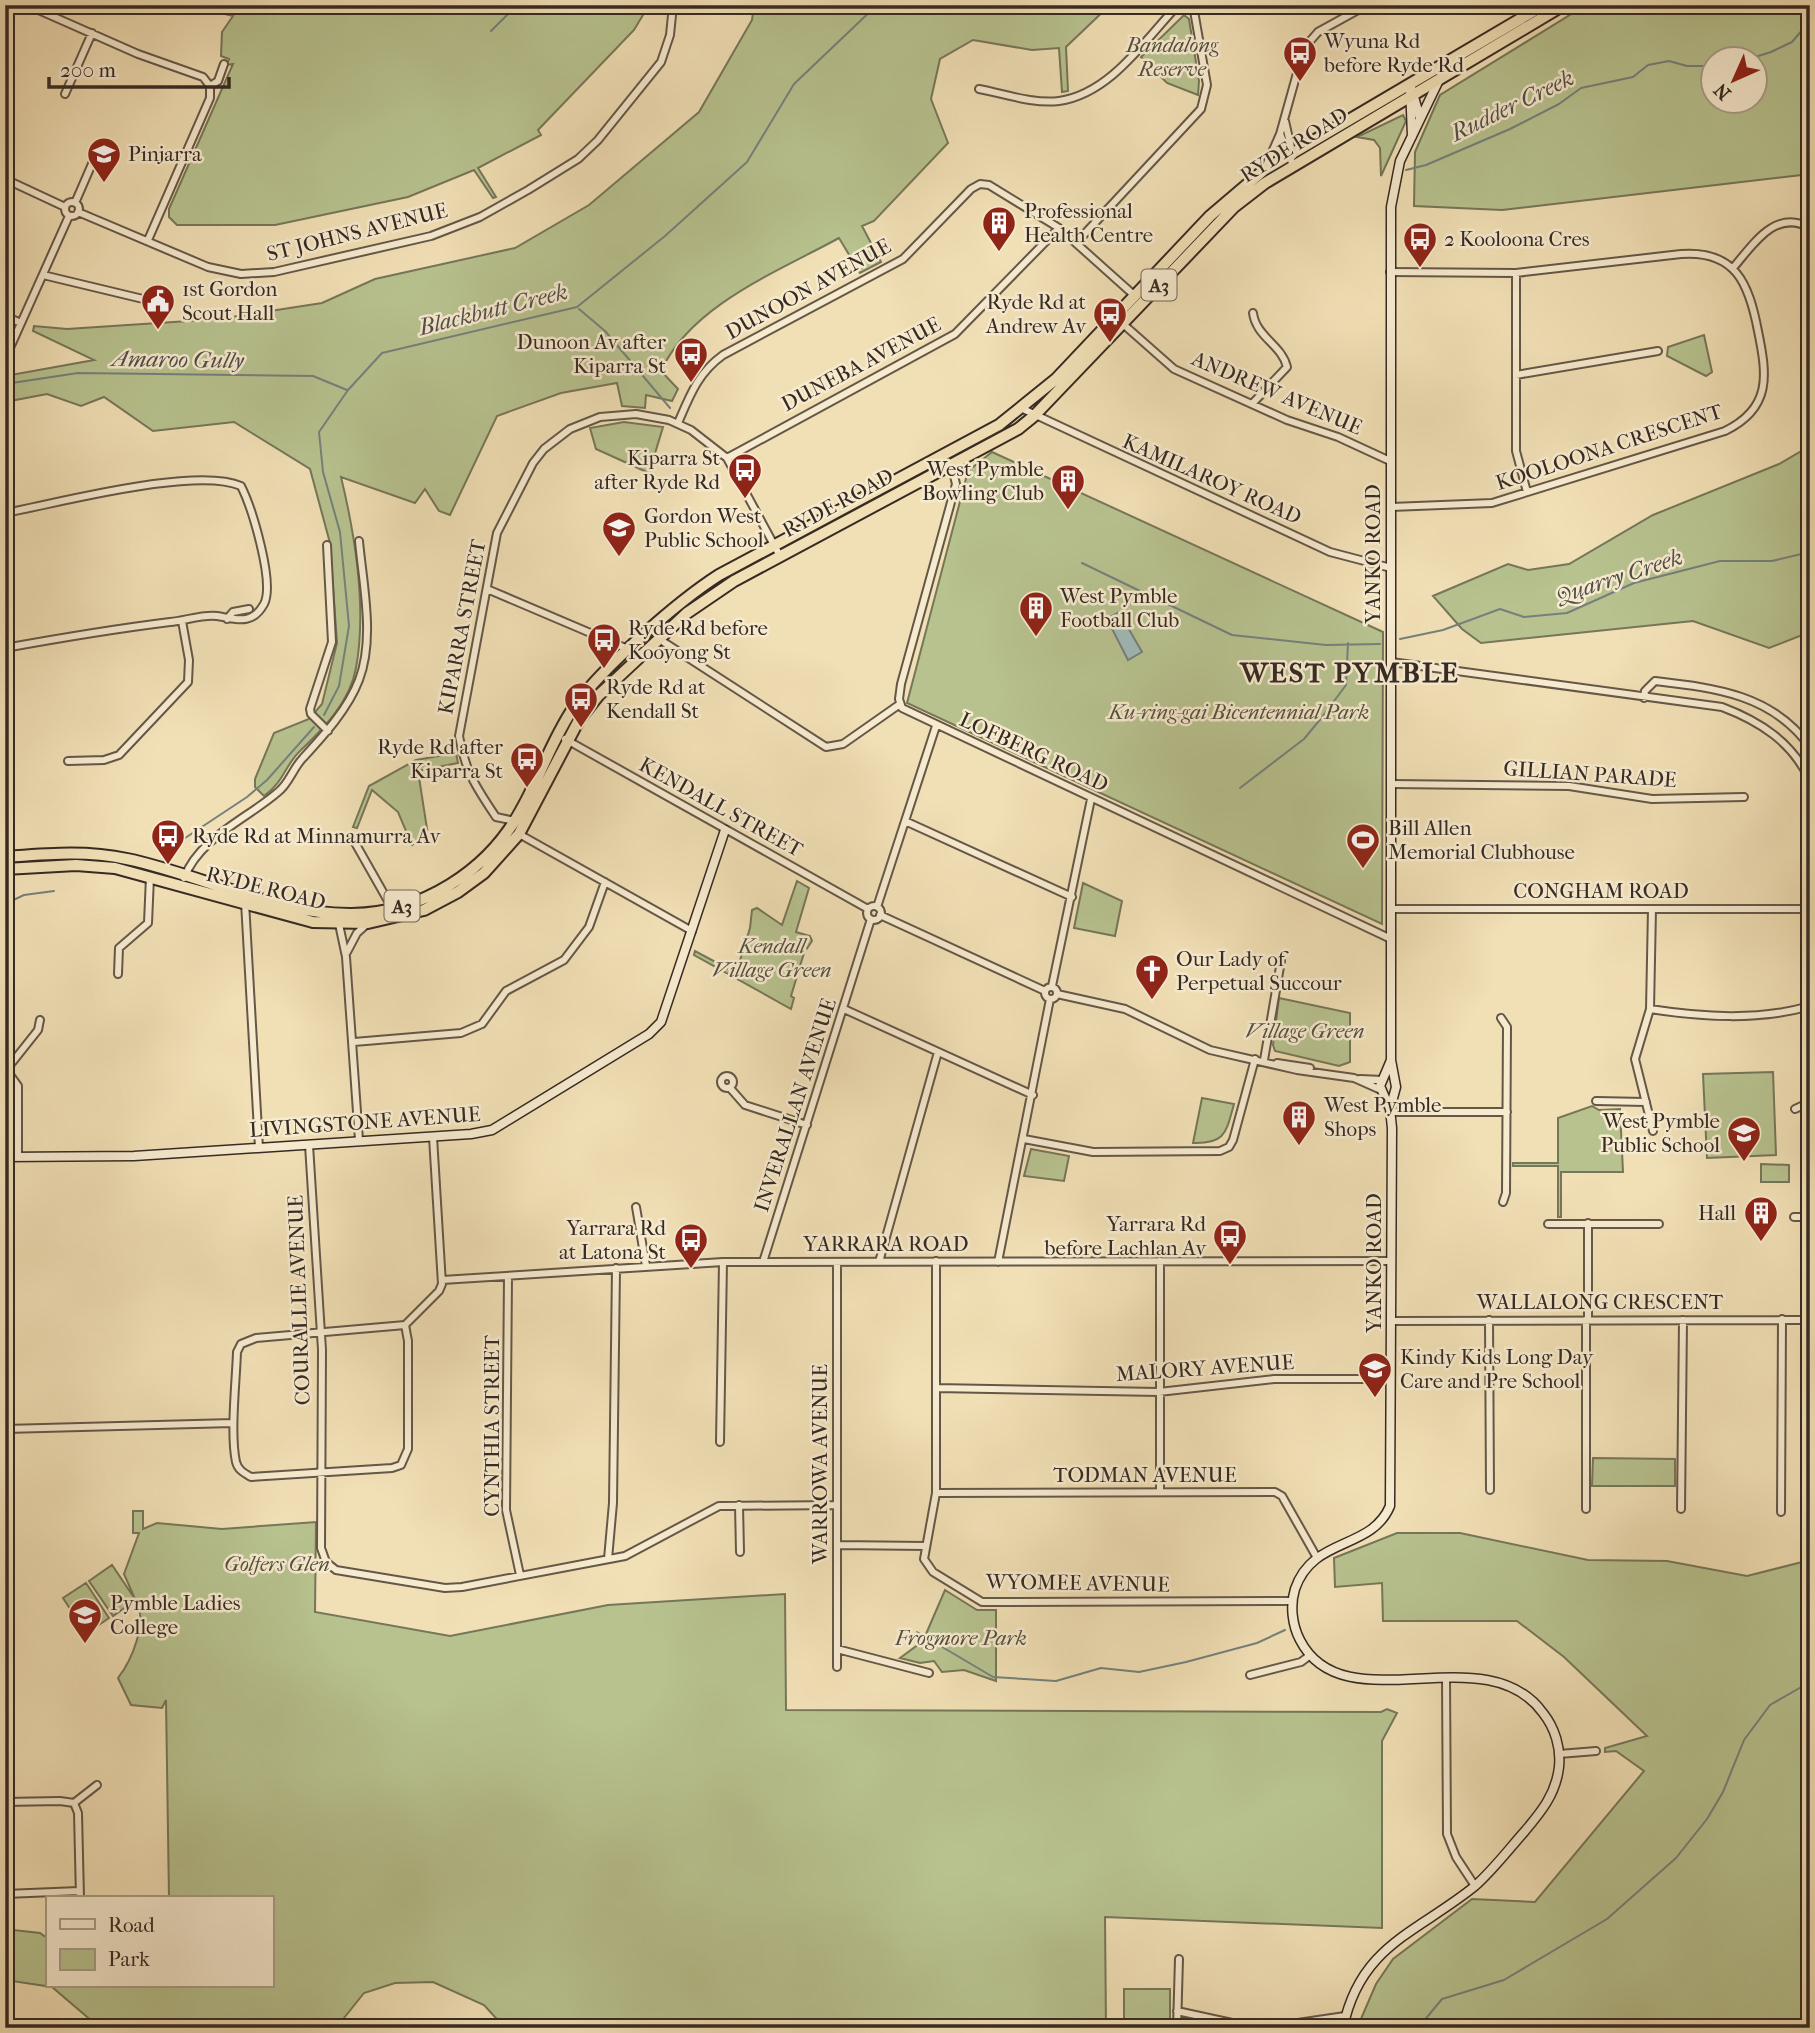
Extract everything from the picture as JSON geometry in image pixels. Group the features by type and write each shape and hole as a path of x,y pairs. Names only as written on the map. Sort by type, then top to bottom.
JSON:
{"highway":[{"name":"RYDE ROAD","path":"1412,92 1544,5"},
{"name":"RYDE ROAD","path":"5,857 97,854 185,874 297,919 339,924 368,923 424,909 458,892 484,873 519,834 589,707 659,639 713,593 777,550 1023,409 1220,206 1264,170 1439,79 1564,5"},
{"name":"RYDE ROAD","path":"5,869 86,865 321,912 366,913 428,896 466,874 490,853 515,821 557,735 580,699 630,650 709,581 952,465 1008,435 1034,416 1234,207 1291,157"}],"main road":[{"name":"YANKO ROAD","path":"1317,1556 1367,1534 1382,1521 1390,1506 1390,1111 1395,1087 1391,1060 1390,272 1394,181 1439,79"},
{"path":"1412,92 1420,121"},
{"name":"YANKO ROAD","path":"1412,92 1412,136"},
{"name":"LIVINGSTONE AVENUE","path":"5,1157 134,1156 484,1133 500,1127 649,1034 664,1018 725,830"},
{"name":"YANKO ROAD","path":"1390,1111 1383,1085 1391,1060"},
{"path":"1383,1085 1389,1094 1395,1087"},
{"path":"1383,1085 1395,1087"},
{"path":"1317,1556 1300,1577 1293,1601 1295,1629 1310,1656 1336,1674 1376,1678 1496,1681 1523,1693 1550,1722 1559,1754 1555,1784 1543,1809 1475,1885 1403,1934 1378,1955 1359,1982 1343,2028"}],"street":[{"path":"27,5 138,54 203,77 210,86 210,98 148,240"},
{"name":"ST JOHNS AVENUE","path":"78,212 208,267 233,273 258,274 431,236 480,217 578,159 613,124 661,62 670,35 673,5"},
{"path":"979,89 1045,101 1084,94 1114,73 1178,5"},
{"path":"1077,242 1201,109 1206,85 1193,5"},
{"path":"1264,170 1285,121 1302,54 1308,42 1318,32 1367,5"},
{"path":"65,94 92,33"},
{"path":"210,86 218,81 224,64"},
{"path":"1285,121 1291,157"},
{"path":"1280,134 1291,157"},
{"path":"5,359 69,216 78,212 75,204 95,157"},
{"path":"5,179 65,207 69,216"},
{"name":"DUNOON AVENUE","path":"678,423 698,377 705,369 723,355 903,259 976,185 989,185 1059,228 1135,296"},
{"path":"65,207 69,203 75,204"},
{"path":"1390,272 1516,273 1692,254 1706,255 1733,268 1774,225 1797,222 1810,228"},
{"name":"DUNEBA AVENUE","path":"727,458 955,334 1059,228"},
{"name":"KOOLOONA CRESCENT","path":"1391,507 1479,505 1725,431 1742,422 1753,410 1763,392 1766,369 1750,294 1733,268"},
{"path":"1516,273 1517,451 1527,492"},
{"path":"43,275 143,299"},
{"path":"1253,313 1257,329 1282,356 1287,367"},
{"path":"5,316 21,323"},
{"name":"ANDREW AVENUE","path":"1123,324 1168,366 1390,461"},
{"path":"1516,374 1658,351"},
{"path":"1252,404 1287,367 1298,366"},
{"name":"KAMILAROY ROAD","path":"1023,409 1330,552 1391,568"},
{"name":"KIPARRA STREET","path":"515,821 496,817 468,774 459,736 497,533 523,476 544,449 570,429 600,417 646,415 678,423 727,458 777,550"},
{"path":"659,639 826,747 843,744 900,704 901,684 956,484 952,465 946,454"},
{"path":"5,513 190,479 227,480 241,486 248,501 268,586 263,606 249,619 236,622 215,616 5,648"},
{"path":"182,886 185,874 195,859 238,819 280,791 299,761 328,730 356,687 362,670 367,626 359,541"},
{"path":"327,545 332,642 310,709 311,714 328,730"},
{"path":"487,589 630,650"},
{"path":"227,619 233,612 249,609"},
{"path":"68,761 103,760 119,755 187,682 189,660 182,621"},
{"path":"1391,662 1721,707 1744,715 1779,739 1810,781"},
{"path":"1644,698 1645,691 1655,681 1725,690 1773,709 1810,747"},
{"name":"LOFBERG ROAD","path":"900,704 905,710 936,726 1391,939"},
{"path":"936,726 877,907 880,915 1045,991 1050,999 998,1262"},
{"name":"KENDALL STREET","path":"557,735 868,909"},
{"name":"GILLIAN PARADE","path":"1391,784 1569,786 1652,799 1744,797"},
{"path":"1045,991 1052,986 1091,799"},
{"path":"905,821 1072,897"},
{"path":"519,834 692,931"},
{"path":"354,841 392,908"},
{"path":"118,974 119,948 145,927 149,918 150,877"},
{"path":"354,1042 461,1033 482,1024 506,990 564,960 589,927 605,882"},
{"path":"246,899 259,1148"},
{"path":"877,907 868,909 871,919 880,915"},
{"name":"CONGHAM ROAD","path":"1391,909 1810,909"},
{"path":"1652,909 1650,1009 1635,1059 1653,1131"},
{"name":"INVERALLAN AVENUE","path":"763,1262 871,919"},
{"path":"346,957 357,933 368,923"},
{"path":"339,924 346,957 354,1042 359,1140"},
{"path":"1264,1060 1281,961"},
{"path":"1052,986 1057,994 1125,1009 1210,1049 1297,1070 1316,1071 1383,1085"},
{"path":"1050,999 1057,994"},
{"path":"1650,1009 1702,1015 1756,1014 1784,1013 1810,1006"},
{"path":"844,1009 1033,1095"},
{"path":"1501,1017 1507,1027 1506,1193 1503,1202"},
{"path":"18,1157 18,1086 6,1068 38,1030 40,1020"},
{"path":"879,1262 938,1052"},
{"path":"1024,1139 1093,1152 1220,1151 1229,1147 1233,1140 1255,1059"},
{"path":"730,1088 745,1105 807,1125"},
{"path":"1596,1101 1646,1102"},
{"path":"1795,1109 1810,1102"},
{"path":"1390,1111 1507,1112"},
{"path":"405,1325 408,1354 408,1449 405,1458 392,1468 251,1477 242,1472 236,1464 233,1423 237,1352 241,1344 256,1338 405,1325 439,1291 442,1280 433,1137"},
{"name":"COURALLIE AVENUE","path":"309,1145 322,1350 321,1548 326,1562 336,1570 446,1588 625,1556 719,1506 837,1505"},
{"path":"636,1206 646,1266"},
{"path":"1794,1217 1810,1217"},
{"path":"1586,1509 1588,1223"},
{"path":"1548,1224 1659,1224"},
{"path":"837,1545 926,1546 936,1493 936,1261"},
{"path":"1160,1261 1160,1492"},
{"name":"YARRARA ROAD","path":"442,1280 723,1262 1391,1261"},
{"path":"720,1442 723,1262"},
{"name":"WARROWA AVENUE","path":"837,1262 837,1667"},
{"path":"608,1559 613,1503 616,1268"},
{"name":"CYNTHIA STREET","path":"508,1276 506,1510 520,1575"},
{"path":"1489,1320 1490,1490"},
{"path":"1681,1509 1683,1320"},
{"path":"1781,1512 1782,1320"},
{"name":"WALLALONG CRESCENT","path":"1391,1321 1810,1320"},
{"name":"MALORY AVENUE","path":"936,1388 1159,1392 1274,1379 1391,1379"},
{"path":"5,1429 233,1423"},
{"name":"TODMAN AVENUE","path":"936,1493 1279,1493 1317,1556"},
{"path":"739,1505 740,1552"},
{"name":"WYOMEE AVENUE","path":"926,1546 924,1559 928,1569 982,1602 1293,1601"},
{"path":"837,1649 929,1673"},
{"path":"1250,1675 1301,1662 1310,1656"},
{"path":"1446,1678 1447,1834 1456,1857 1475,1885"},
{"path":"1559,1754 1595,1751"},
{"path":"5,1802 74,1803 97,1784"},
{"path":"5,1894 80,1895 78,1812 74,1803"},
{"path":"1177,2028 1179,1959"},
{"path":"1177,2011 1255,2028"},
{"path":"1263,2028 1345,2016"},
{"path":"406,2028 425,2024 441,2028"}],"green space":[{"path":"188,5 649,5 634,30 538,130 541,135 478,168 496,197 493,198 474,170 408,197 275,225 177,225 169,217 169,209 233,64 226,65 229,59 221,56 222,32 233,16"},
{"path":"754,5 1110,5 1066,47 1068,91 1062,92 1059,48 1032,50 973,40 940,59 931,99 948,143 874,221 862,226 881,262 860,273 839,238 739,292 693,327 675,348 661,371 678,389 672,401 646,395 645,408 622,406 617,383 561,393 497,416 450,515 439,511 425,489 415,503 341,477 351,523 360,596 356,668 348,692 335,714 295,756 276,785 264,796 255,787 255,779 274,733 309,719 322,704 337,643 330,543 310,469 234,422 153,431 104,397 81,406 47,394 5,402 5,376 94,360 33,331 34,326 67,329 219,319 322,303 375,279 515,248 589,205 699,112 752,20"},
{"path":"1586,5 1810,5 1810,174 1502,210 1414,206 1415,152 1440,95"},
{"name":"Bandalong Reserve","path":"1184,15 1189,19 1199,81 1198,95 1167,83 1141,57"},
{"path":"1403,115 1406,121 1381,176 1380,148 1374,140 1357,137"},
{"path":"1704,335 1712,372 1706,376 1667,356 1668,347"},
{"path":"624,422 663,427 649,473 596,449 590,428"},
{"path":"1810,446 1810,632 1769,648 1693,621 1481,643 1462,629 1433,596 1508,564 1528,570 1569,564 1653,515 1779,464"},
{"name":"Ku-ring-gai Bicentennial Park","path":"992,452 1383,632 1382,924 907,703 968,471"},
{"path":"456,753 458,763 418,771 428,835 412,845 398,812 372,790 357,828 353,827 369,786 416,760"},
{"name":"Kendall Village Green","path":"797,881 809,888 796,932 810,936 812,941 804,953 791,996 794,998 791,1009 694,955 695,951 736,973 750,928 752,910 757,908 782,925"},
{"path":"1083,883 1122,901 1115,936 1074,928"},
{"name":"Village Green","path":"1279,998 1350,1013 1350,1062 1339,1066 1275,1051 1273,1045"},
{"path":"1773,1072 1776,1155 1707,1158 1703,1074"},
{"path":"1202,1098 1234,1104 1223,1134 1212,1141 1193,1143"},
{"path":"1592,1106 1599,1110 1620,1109 1623,1172 1561,1172 1561,1217 1558,1217 1558,1166 1513,1166 1513,1163 1558,1163 1558,1118"},
{"path":"1031,1149 1069,1156 1064,1181 1024,1176"},
{"path":"1761,1164 1789,1165 1789,1182 1761,1182"},
{"path":"1593,1458 1675,1459 1675,1486 1592,1486"},
{"name":"Golfers Glen","path":"133,1511 143,1511 143,1529 157,1523 222,1529 316,1522 315,1612 450,1636 608,1605 785,1594 786,1710 1381,1712 1387,1709 1397,1713 1382,1741 1382,1928 1105,1917 1106,2028 505,2028 484,2005 433,1982 395,1983 364,1993 336,2028 100,2028 53,1988 273,1988 273,1896 169,1896 166,1700 162,1708 131,1705 118,1678 137,1640 140,1619 136,1600 113,1616 89,1581 112,1565 135,1599 124,1574 139,1533 133,1533"},
{"path":"1397,1533 1460,1533 1588,1560 1667,1561 1747,1576 1810,1560 1810,2028 1357,2028 1376,1984 1393,1959 1472,1899 1535,1902 1644,1771 1616,1751 1605,1752 1605,1748 1647,1736 1564,1657 1517,1621 1383,1621 1382,1583 1335,1587 1334,1558"},
{"path":"86,1583 109,1618 87,1633 79,1622 95,1611 78,1621 63,1598"},
{"name":"Frogmore Park","path":"945,1590 977,1610 996,1610 996,1681 964,1670 942,1672 934,1661 920,1663 900,1658 923,1641"},
{"path":"5,1929 40,1933 46,1937 46,1986 5,1980"},
{"path":"1124,1989 1170,1989 1170,2024 1124,2025"}],"water":[{"path":"1119,612 1142,652 1128,660 1107,619"}],"waterway":[{"path":"491,31 517,5"},
{"name":"Blackbutt Creek","path":"324,715 339,686 349,626 340,532 323,472 319,432 348,390 382,353 577,307 665,236 747,162 794,84 877,5"},
{"name":"Rudder Creek","path":"1770,52 1792,42 1810,21"},
{"name":"Rudder Creek","path":"1406,170 1426,165 1510,129 1559,104 1581,88 1633,77 1648,65 1669,61 1700,66"},
{"path":"579,309 605,331 670,408"},
{"name":"Amaroo Gully","path":"5,384 78,373 313,376 347,390"},
{"name":"Quarry Creek","path":"1400,639 1443,630 1500,609 1524,617 1567,613 1634,583 1720,561 1772,561 1810,552"},
{"name":"Quarry Creek","path":"1082,563 1140,591"},
{"name":"Quarry Creek","path":"1151,596 1232,635 1326,645 1380,644"},
{"path":"1240,788 1304,739 1323,716 1346,685 1348,643"},
{"name":"Blackbutt Creek","path":"164,852 247,797 267,780 314,727"},
{"name":"Blackbutt Creek","path":"5,904 24,895 54,891"},
{"path":"917,1632 993,1677 1056,1681 1101,1668 1139,1672 1186,1662 1257,1643 1285,1630"},
{"path":"1418,2028 1442,1999 1504,1980 1607,1919 1676,1858 1707,1819 1723,1792 1744,1740 1770,1705 1810,1682"}],"place":[{"name":"Wyuna Rd before Ryde Rd","path":"1300,83"},
{"name":"Pinjarra","path":"104,184"},
{"name":"Professional Health Centre","path":"999,253"},
{"name":"2 Kooloona Cres","path":"1420,269"},
{"name":"1st Gordon Scout Hall","path":"158,331"},
{"name":"Ryde Rd at Andrew Av","path":"1110,344"},
{"name":"Dunoon Av after Kiparra St","path":"691,384"},
{"name":"Kiparra St after Ryde Rd","path":"745,500"},
{"name":"West Pymble Bowling Club","path":"1068,511"},
{"name":"Gordon West Public School","path":"619,558"},
{"name":"West Pymble Football Club","path":"1036,638"},
{"name":"Ryde Rd before Kooyong St","path":"604,670"},
{"name":"Ryde Rd at Kendall St","path":"581,729"},
{"name":"Ryde Rd after Kiparra St","path":"527,789"},
{"name":"Ryde Rd at Minnamurra Av","path":"168,866"},
{"name":"Bill Allen Memorial Clubhouse","path":"1363,870"},
{"name":"Our Lady of Perpetual Succour","path":"1152,1001"},
{"name":"West Pymble Shops","path":"1299,1147"},
{"name":"West Pymble Public School","path":"1744,1163"},
{"name":"Hall","path":"1761,1243"},
{"name":"Yarrara Rd before Lachlan Av","path":"1230,1266"},
{"name":"Yarrara Rd at Latona St","path":"691,1270"},
{"name":"Kindy Kids Long Day Care and Pre School","path":"1375,1399"},
{"name":"Pymble Ladies College","path":"85,1645"}],"district":[{"name":"WEST PYMBLE","path":"1350,672"}]}
